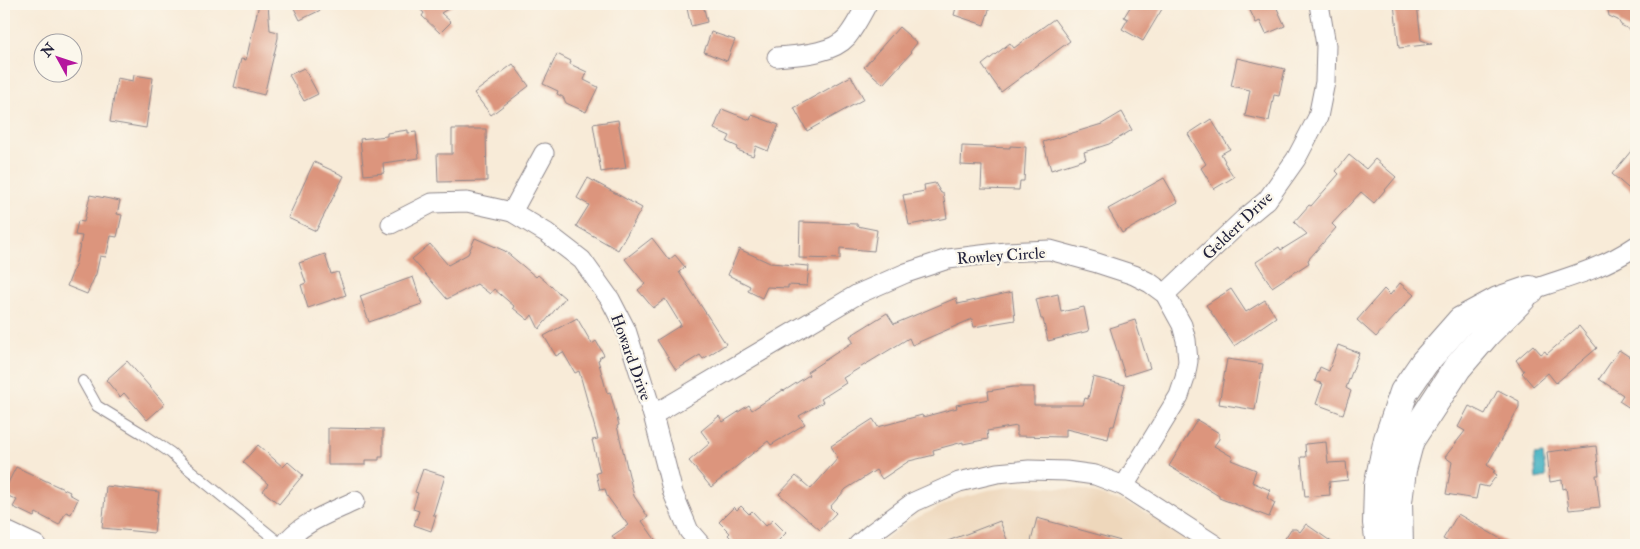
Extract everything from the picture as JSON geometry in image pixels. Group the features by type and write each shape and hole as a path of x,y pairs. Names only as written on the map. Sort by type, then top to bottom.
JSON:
{"street":[{"path":"777,57 810,54 830,48 846,38 867,4"},
{"name":"Geldert Drive","path":"1165,294 1237,225 1267,200 1296,158 1318,117 1325,82 1326,45 1319,4"},
{"path":"512,212 544,153"},
{"name":"Howard Drive","path":"391,224 432,202 467,202 512,212 547,233 582,260 610,299 626,330 653,415 674,493 689,530 701,545"},
{"path":"1380,545 1377,524 1378,486 1388,439 1404,392 1424,363 1461,321 1498,302 1600,266 1636,246"},
{"name":"Rowley Circle","path":"653,415 858,294 906,273 948,259 1006,252 1050,250 1134,275 1150,283 1165,294 1182,325 1188,360 1179,396 1124,486"},
{"path":"1399,545 1398,502 1402,470 1410,440 1457,368 1487,333 1530,290"},
{"path":"858,545 914,502 959,482 996,473 1029,470 1066,471 1095,475 1124,486 1215,545"},
{"path":"283,545 290,536 316,520 355,501"},
{"path":"4,530 36,545"}],"lane":[{"path":"83,381 96,406 171,453 283,545"}],"shaded area":[{"path":"1024,485 1084,490 1120,501 1154,516 1196,545 877,545 906,523 959,498 989,490"}],"water":[{"path":"1543,454 1546,477 1536,479 1534,455"}],"building":[{"path":"259,4 268,4 270,30 278,32 264,95 234,87 241,59 246,60"},
{"path":"292,4 333,4 300,20"},
{"path":"414,4 456,4 441,13 451,22 440,33 422,16 424,13"},
{"path":"686,4 703,4 707,22 691,26"},
{"path":"957,4 991,4 984,25 954,15"},
{"path":"1132,4 1165,4 1143,41 1122,29 1128,19 1124,17"},
{"path":"1247,4 1275,4 1285,26 1266,34 1260,21 1256,23"},
{"path":"1394,4 1417,4 1421,40 1432,44 1399,48"},
{"path":"1607,4 1636,4 1636,33 1609,16"},
{"path":"1054,19 1070,41 1001,92 982,65 1010,43 1014,48"},
{"path":"899,27 917,43 911,53 883,84 864,67"},
{"path":"711,32 735,40 727,61 704,52"},
{"path":"557,54 571,61 570,64 587,72 584,80 598,87 586,112 566,103 563,97 557,94 558,91 543,84"},
{"path":"1237,58 1285,69 1279,96 1274,95 1269,121 1245,116 1250,90 1231,86"},
{"path":"513,64 529,86 491,115 474,93"},
{"path":"304,68 318,94 304,101 289,75"},
{"path":"134,75 153,78 146,128 110,122 117,78 133,81"},
{"path":"851,76 864,99 807,131 794,108"},
{"path":"722,109 750,120 752,115 779,125 768,151 756,146 753,156 737,150 738,147 727,142 730,136 714,129"},
{"path":"1122,112 1132,130 1109,144 1084,152 1086,159 1051,170 1043,142 1102,124"},
{"path":"1211,119 1230,149 1221,154 1234,177 1214,189 1201,168 1206,164 1188,134"},
{"path":"618,120 626,168 601,172 593,124"},
{"path":"452,129 486,129 487,181 438,182 437,154 452,154"},
{"path":"408,130 408,133 416,132 419,158 383,163 384,173 364,175 360,139 387,136 387,133"},
{"path":"1636,145 1636,195 1612,174"},
{"path":"962,146 1026,147 1024,181 1020,181 1019,190 981,189 982,166 961,165"},
{"path":"1349,155 1366,169 1375,159 1396,177 1374,203 1361,192 1332,224 1336,228 1308,260 1309,263 1272,287 1256,262 1279,247 1281,250 1307,234 1294,222 1339,174 1336,171"},
{"path":"314,162 344,176 316,231 288,218"},
{"path":"588,178 642,208 618,250 576,226 589,205 577,198"},
{"path":"1164,178 1178,202 1122,233 1108,209"},
{"path":"935,183 941,193 943,193 947,218 909,225 903,195 925,191 924,185"},
{"path":"90,195 120,201 117,214 122,215 117,237 111,236 106,257 100,256 96,274 87,294 67,286 75,266 82,236 75,235 78,221 84,222"},
{"path":"800,222 857,224 857,226 877,230 874,251 840,248 840,259 799,258"},
{"path":"475,238 505,251 565,298 539,329 532,315 528,320 494,289 490,294 477,284 447,299 412,259 430,244 448,265 468,254"},
{"path":"652,238 669,260 675,255 685,267 679,272 726,344 703,359 700,355 676,370 657,340 681,325 665,299 653,308 638,290 645,284 625,259"},
{"path":"739,249 770,263 809,266 807,286 788,285 788,288 767,287 762,298 748,291 750,286 728,275"},
{"path":"325,254 331,274 338,272 346,295 308,308 301,285 306,283 299,263"},
{"path":"413,277 422,304 369,322 360,296"},
{"path":"1400,283 1414,295 1376,337 1357,320 1384,289 1390,295"},
{"path":"1231,289 1246,312 1265,300 1276,317 1234,346 1206,305"},
{"path":"1012,292 1015,320 974,327 972,319 912,345 909,338 843,378 846,383 821,399 823,402 799,416 805,424 771,445 768,441 711,487 689,461 710,443 701,431 719,416 723,422 749,405 752,410 784,391 809,375 807,372 853,342 850,336 887,313 894,324 956,298 958,304"},
{"path":"1058,294 1061,312 1084,307 1089,331 1048,341 1036,299"},
{"path":"577,318 592,344 596,341 604,355 598,360 607,393 610,392 619,425 617,426 634,496 648,517 642,521 659,545 619,545 612,536 628,525 607,496 605,489 600,490 596,473 600,472 592,440 598,439 579,371 575,373 563,352 556,356 544,336"},
{"path":"1135,320 1150,368 1125,376 1110,328"},
{"path":"1579,326 1597,348 1556,383 1548,373 1533,386 1522,373 1524,371 1516,360 1533,345 1541,354 1545,351 1547,354"},
{"path":"1338,345 1359,353 1346,388 1351,391 1343,414 1316,404 1323,384 1315,381 1320,367 1329,371"},
{"path":"1619,350 1636,361 1636,412 1619,401 1623,395 1599,379"},
{"path":"1227,359 1263,364 1255,410 1219,404"},
{"path":"127,361 165,404 147,420 124,393 120,397 106,380"},
{"path":"1093,377 1125,385 1114,426 1111,426 1108,439 1066,429 1066,437 1017,436 1017,426 987,431 988,439 963,444 963,442 933,450 934,455 909,461 882,479 876,470 846,489 830,507 836,513 820,530 779,494 796,476 811,489 838,458 831,446 873,419 878,427 922,415 923,417 957,408 956,405 989,399 988,391 1013,387 1034,387 1034,405 1083,405 1085,398 1088,399"},
{"path":"1498,390 1519,401 1519,407 1487,465 1497,475 1488,487 1479,485 1476,499 1446,494 1452,462 1445,457 1465,431 1458,427 1469,406 1485,414"},
{"path":"1197,420 1219,433 1219,439 1214,446 1233,457 1231,460 1256,470 1252,482 1270,490 1267,498 1275,503 1269,517 1219,498 1219,496 1169,466"},
{"path":"328,428 383,429 383,457 379,457 379,460 365,460 365,465 328,465"},
{"path":"1326,442 1328,463 1346,462 1348,480 1329,482 1330,495 1305,497 1301,457 1306,457 1305,444"},
{"path":"258,445 283,467 288,462 303,475 279,504 263,491 268,484 243,462"},
{"path":"1596,446 1599,475 1596,475 1600,507 1569,510 1566,488 1563,489 1562,480 1550,482 1547,452"},
{"path":"16,467 70,492 69,494 78,499 71,514 66,512 59,525 36,513 34,517 13,507 17,500 4,494 4,491"},
{"path":"423,469 445,476 433,515 436,515 431,531 414,525 419,511 413,509 418,493 415,492"},
{"path":"106,486 159,492 154,533 102,528"},
{"path":"741,506 749,514 752,511 766,526 773,520 786,533 774,545 738,545 719,522 734,507 737,510"},
{"path":"1458,514 1511,545 1454,545 1443,539"},
{"path":"1037,518 1121,541 1121,545 1030,545"},
{"path":"1000,521 1009,545 940,545 940,544"},
{"path":"1306,524 1336,545 1291,545 1284,540 1291,529 1296,529 1300,532"}]}
